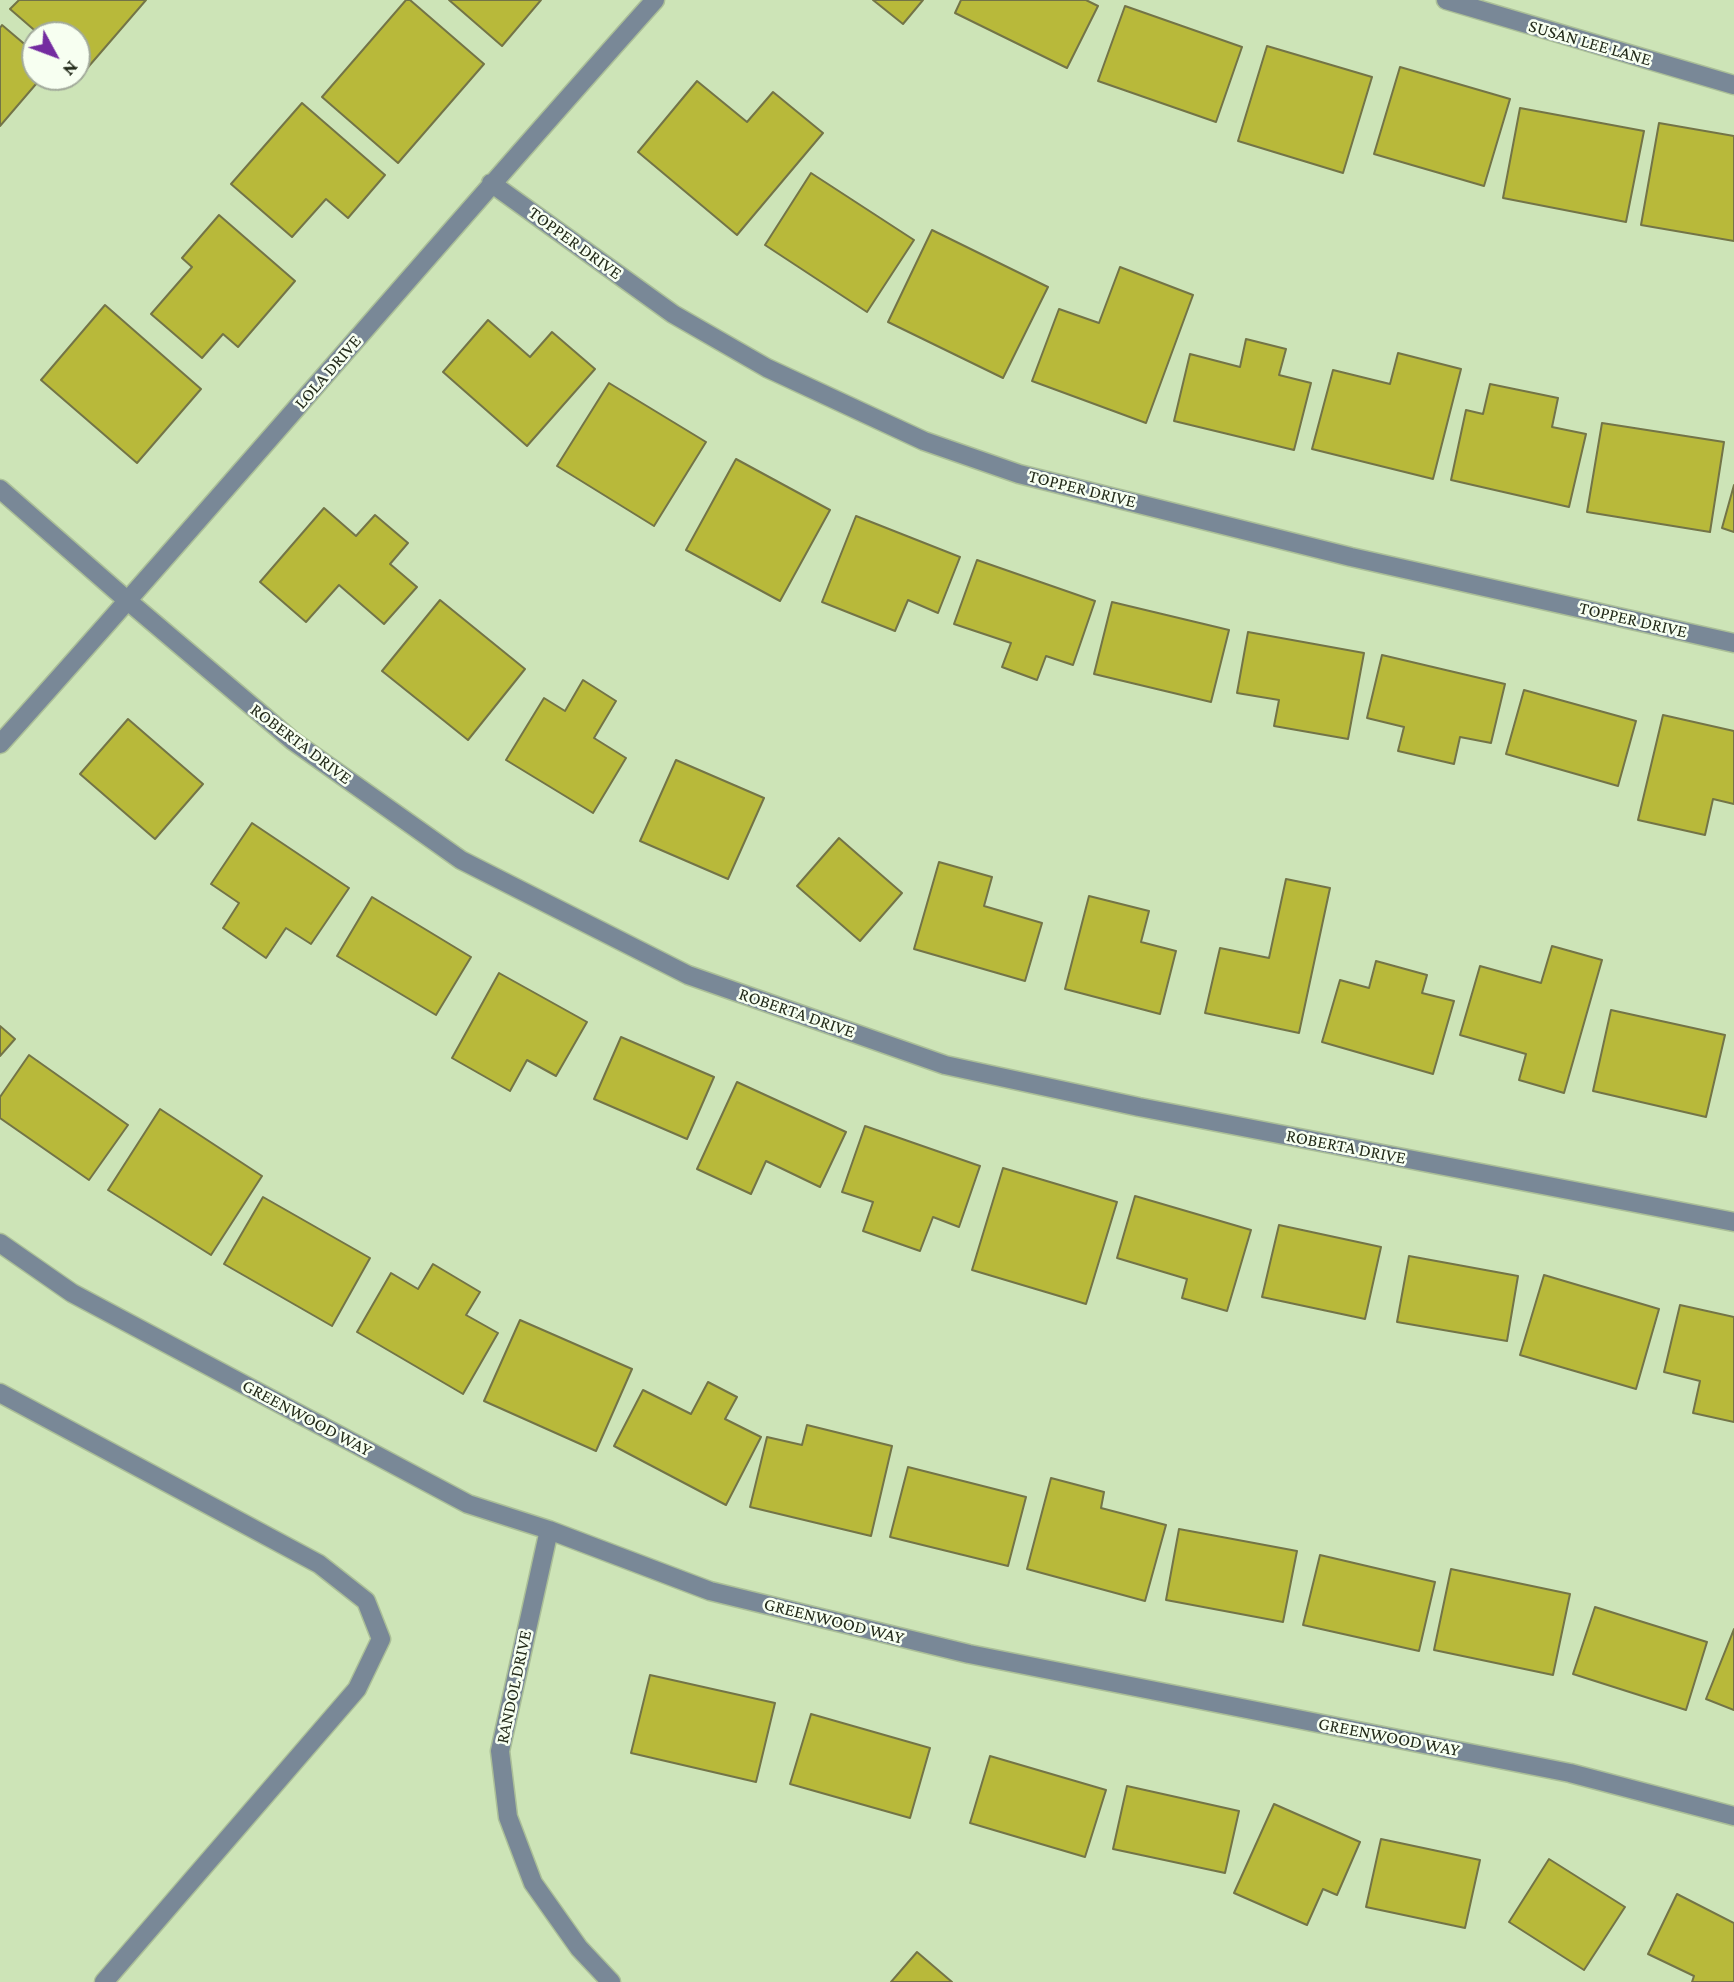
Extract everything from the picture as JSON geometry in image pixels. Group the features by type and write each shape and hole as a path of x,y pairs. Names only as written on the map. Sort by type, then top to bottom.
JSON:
{"street":[{"name":"LOLA DRIVE","path":"0,744 128,601 491,183 655,0"},
{"name":"SUSAN LEE LANE","path":"1446,0 1734,85"},
{"name":"TOPPER DRIVE","path":"491,183 673,314 767,368 924,441 1019,474 1351,557 1734,643"},
{"name":"ROBERTA DRIVE","path":"0,489 293,741 461,860 688,975 945,1065 1139,1107 1734,1222"},
{"name":"GREENWOOD WAY","path":"0,1243 72,1293 468,1504 549,1530 710,1591 969,1654 1570,1773 1734,1816"},
{"path":"0,1392 319,1564 366,1601 380,1639 357,1689 104,1982"},
{"name":"RANDOL DRIVE","path":"549,1530 500,1751 508,1817 533,1883 579,1948 611,1982"}],"building":[{"path":"19,0 146,0 91,64 91,21 24,21 10,9"},
{"path":"406,0 410,0 484,64 398,163 322,97"},
{"path":"449,0 541,0 502,46"},
{"path":"873,0 923,0 903,24"},
{"path":"961,0 1086,0 1098,6 1067,68 955,13"},
{"path":"1125,6 1242,47 1216,122 1098,81"},
{"path":"2,25 21,41 21,91 30,91 0,126"},
{"path":"1267,46 1372,77 1343,173 1238,141"},
{"path":"1400,67 1510,99 1484,186 1374,154"},
{"path":"697,81 747,122 773,92 823,133 737,235 638,152"},
{"path":"302,103 385,175 348,218 326,199 292,237 231,184"},
{"path":"1520,108 1644,131 1626,222 1503,198"},
{"path":"1659,123 1734,136 1734,241 1641,225"},
{"path":"811,173 914,240 867,312 765,245"},
{"path":"219,215 295,281 238,347 223,334 202,358 151,314 192,267 182,258"},
{"path":"932,230 1048,287 1003,378 888,322"},
{"path":"1120,267 1193,295 1146,423 1032,381 1059,309 1099,323"},
{"path":"105,305 201,389 137,463 41,380"},
{"path":"488,320 530,357 552,332 595,369 527,446 443,372"},
{"path":"1246,339 1286,349 1279,375 1311,383 1294,450 1174,421 1190,354 1240,367"},
{"path":"1398,353 1461,369 1433,479 1312,449 1333,370 1390,384"},
{"path":"609,383 706,442 654,526 557,466"},
{"path":"1490,384 1558,398 1552,427 1586,434 1569,507 1451,480 1466,410 1483,414"},
{"path":"1602,423 1724,442 1710,532 1587,512"},
{"path":"736,459 830,510 780,601 686,550"},
{"path":"1734,485 1734,532 1722,528"},
{"path":"324,508 356,536 375,515 408,543 390,564 417,587 384,624 339,585 306,622 260,582"},
{"path":"856,516 960,557 938,613 908,600 895,631 822,602"},
{"path":"977,560 1095,601 1073,665 1046,656 1037,680 1002,667 1011,643 954,624"},
{"path":"440,600 525,669 468,740 382,671"},
{"path":"1112,602 1229,630 1211,702 1094,674"},
{"path":"1248,632 1364,653 1348,739 1274,726 1279,700 1237,693"},
{"path":"1382,655 1505,684 1491,743 1460,737 1454,764 1398,751 1404,727 1367,718"},
{"path":"583,680 616,701 594,738 626,758 593,813 506,760 544,698 565,711"},
{"path":"1524,690 1636,721 1618,786 1506,754"},
{"path":"1663,715 1734,731 1734,804 1713,799 1705,835 1638,820"},
{"path":"128,719 203,784 155,839 80,774"},
{"path":"676,760 764,798 728,879 640,841"},
{"path":"252,823 349,888 311,944 286,928 266,958 223,928 239,903 211,884"},
{"path":"839,838 902,893 860,941 797,886"},
{"path":"939,862 992,877 984,906 1042,923 1025,981 914,949"},
{"path":"1286,879 1330,888 1299,1033 1205,1013 1220,948 1269,958"},
{"path":"1089,896 1149,911 1141,942 1176,951 1160,1014 1065,989"},
{"path":"372,897 471,957 436,1015 337,956"},
{"path":"1552,946 1602,960 1564,1093 1519,1080 1526,1054 1460,1035 1480,966 1541,983"},
{"path":"1376,961 1427,975 1422,993 1454,1001 1433,1074 1322,1042 1340,980 1369,988"},
{"path":"499,973 587,1022 556,1076 527,1060 510,1091 452,1058"},
{"path":"1611,1010 1725,1035 1706,1117 1593,1091"},
{"path":"0,1026 15,1039 0,1056"},
{"path":"621,1037 714,1077 687,1139 594,1099"},
{"path":"29,1055 128,1125 89,1180 0,1118 0,1097"},
{"path":"737,1082 846,1132 820,1187 766,1161 751,1194 697,1169"},
{"path":"160,1109 262,1176 211,1255 108,1190"},
{"path":"865,1126 980,1166 959,1227 933,1217 920,1251 863,1231 873,1202 842,1192"},
{"path":"1003,1168 1117,1202 1086,1304 972,1270"},
{"path":"1135,1196 1251,1230 1227,1311 1182,1298 1187,1279 1117,1258"},
{"path":"263,1197 370,1258 332,1326 224,1264"},
{"path":"1279,1225 1381,1247 1365,1319 1262,1297"},
{"path":"1409,1256 1518,1276 1507,1341 1397,1322"},
{"path":"433,1264 480,1292 466,1315 498,1333 463,1394 357,1332 391,1273 418,1289"},
{"path":"1544,1275 1659,1309 1636,1389 1520,1355"},
{"path":"1680,1305 1734,1317 1734,1422 1693,1413 1700,1381 1664,1372"},
{"path":"520,1320 632,1369 596,1451 484,1401"},
{"path":"708,1382 737,1397 725,1419 761,1437 726,1505 614,1446 643,1390 691,1414"},
{"path":"807,1425 892,1446 871,1536 750,1507 767,1437 802,1445"},
{"path":"908,1467 1026,1497 1008,1566 890,1537"},
{"path":"1051,1478 1104,1492 1101,1508 1166,1525 1145,1601 1027,1569"},
{"path":"1179,1529 1297,1551 1283,1622 1166,1600"},
{"path":"1320,1555 1435,1582 1419,1651 1303,1625"},
{"path":"1451,1569 1570,1594 1553,1675 1434,1650"},
{"path":"1595,1607 1707,1642 1686,1710 1573,1674"},
{"path":"1734,1629 1734,1710 1706,1699"},
{"path":"650,1675 775,1703 756,1782 631,1753"},
{"path":"811,1714 930,1748 910,1818 790,1784"},
{"path":"990,1756 1106,1790 1085,1857 970,1823"},
{"path":"1127,1786 1239,1811 1225,1873 1113,1849"},
{"path":"1274,1804 1360,1842 1337,1895 1323,1889 1307,1925 1234,1893"},
{"path":"1381,1839 1480,1860 1465,1928 1366,1907"},
{"path":"1549,1859 1625,1907 1584,1970 1509,1922"},
{"path":"1677,1894 1734,1923 1734,1982 1692,1982 1694,1976 1648,1954"},
{"path":"917,1952 952,1982 891,1982"}]}
